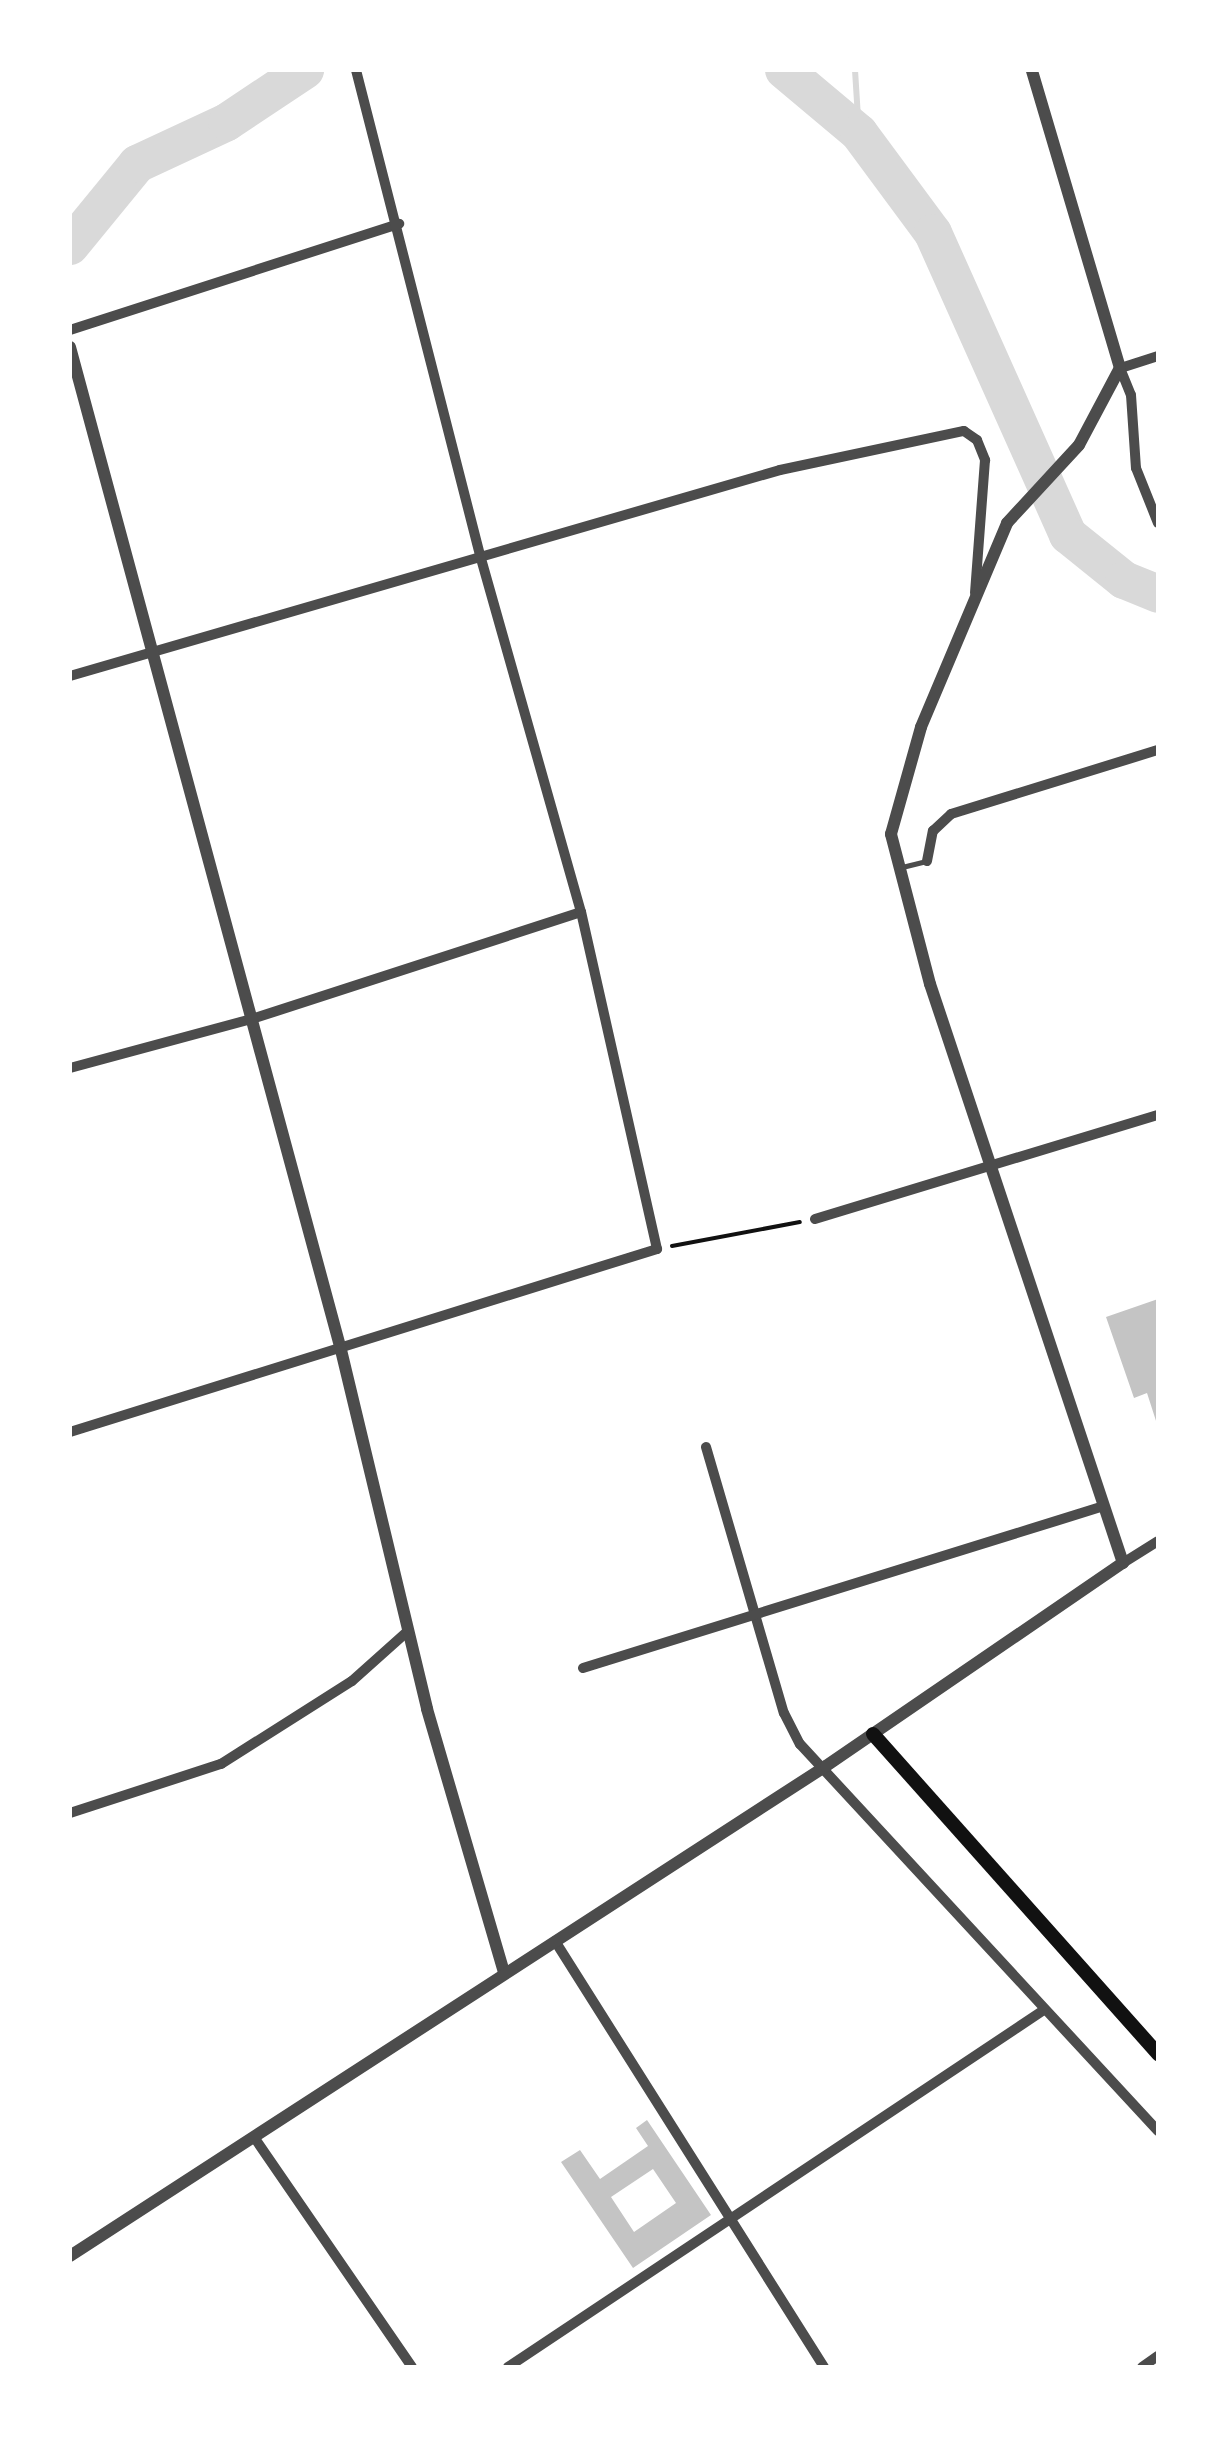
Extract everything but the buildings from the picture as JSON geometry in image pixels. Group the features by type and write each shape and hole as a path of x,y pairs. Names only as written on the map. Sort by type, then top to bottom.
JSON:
{"main road":[{"path":"873,1734 1158,2054"}],"street":[{"path":"70,1432 657,1248 580,912 480,560 356,70"},
{"path":"1032,70 1130,395 1136,468 1158,523"},
{"path":"70,330 398,224"},
{"path":"70,347 341,1350 408,1631 504,1973"},
{"path":"1123,1563 1101,1506 993,1162 930,984 899,868 892,816 921,726 974,600 1020,508 1079,445 1120,368 1158,356"},
{"path":"70,676 780,470 964,431 977,440 984,460 974,600"},
{"path":"927,861 933,831 951,814 1158,750"},
{"path":"70,1068 252,1019 580,912"},
{"path":"815,1219 1158,1115"},
{"path":"706,1447 790,1729 1158,2131"},
{"path":"583,1668 1101,1506"},
{"path":"70,2256 256,2140 504,1973 826,1766 1158,1541"},
{"path":"70,1813 220,1764 352,1682 408,1631"},
{"path":"555,1940 824,2367"},
{"path":"508,2367 1044,2010"},
{"path":"256,2140 412,2367"},
{"path":"1142,2367 1158,2356"}],"lane":[{"path":"899,868 927,861"}],"path":[{"path":"657,1248 815,1219"}],"waterway":[{"path":"70,246 137,164 227,122 305,70"},
{"path":"784,70 859,133 933,233 1068,535 1124,580 1158,594"},
{"path":"855,70 859,133"}]}
